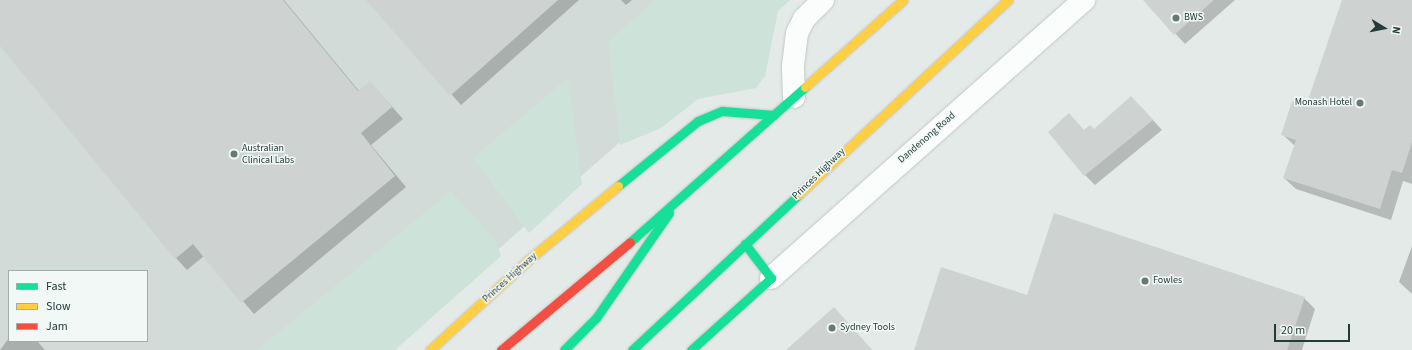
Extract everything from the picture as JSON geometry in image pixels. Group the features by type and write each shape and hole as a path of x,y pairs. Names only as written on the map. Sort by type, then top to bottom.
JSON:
{"main road":[{"path":"501,350 676,203 903,0"},
{"name":"Princes Highway","path":"632,350 1008,0"},
{"name":"Princes Highway","path":"430,350 527,261 698,121 722,111 774,115"},
{"path":"564,350 596,318 676,203"},
{"path":"691,350 771,278 745,244"}],"street":[{"path":"794,97 793,66 797,33 823,0"},
{"name":"Dandenong Road","path":"771,278 1084,0"}],"shaded area":[{"path":"0,0 781,0 384,350 0,350"}],"green space":[{"path":"655,0 790,0 778,11 765,76 756,88 698,99 661,128 620,145 608,42"},
{"path":"568,78 582,184 529,233 473,158"},
{"path":"451,191 496,241 501,256 395,350 257,350"}],"building":[{"name":"Australian Clinical Labs","path":"0,0 283,0 358,91 370,81 392,107 361,133 395,176 241,303 193,244 175,259 0,46"},
{"path":"366,0 558,0 450,96"},
{"name":"BWS","path":"1143,0 1214,0 1174,35"},
{"name":"Monash Hotel","path":"1342,0 1412,0 1412,142 1402,173 1392,170 1380,209 1283,178 1296,140 1281,135 1292,101 1306,106"},
{"path":"1131,96 1153,120 1084,176 1048,132 1069,113 1084,130 1090,125 1094,129"},
{"name":"Fowles","path":"1054,213 1305,297 1287,350 914,350 941,267 1027,295"},
{"name":"Sydney Tools","path":"834,307 872,350 786,350"}],"traffic: fast":[{"path":"630,242 805,87"},
{"path":"618,186 698,121 722,111 774,115"},
{"path":"632,350 798,195"},
{"path":"564,350 596,318 669,213"},
{"path":"691,350 771,278 745,244"}],"traffic: slow":[{"path":"805,87 903,0"},
{"path":"798,195 1008,0"},
{"path":"430,350 527,261 618,186"}],"traffic: jam":[{"path":"501,350 630,242"}],"place":[{"name":"BWS","path":"1176,18"},
{"name":"Monash Hotel","path":"1360,103"},
{"name":"Australian Clinical Labs","path":"234,154"},
{"name":"Fowles","path":"1145,281"},
{"name":"Sydney Tools","path":"832,328"}]}
